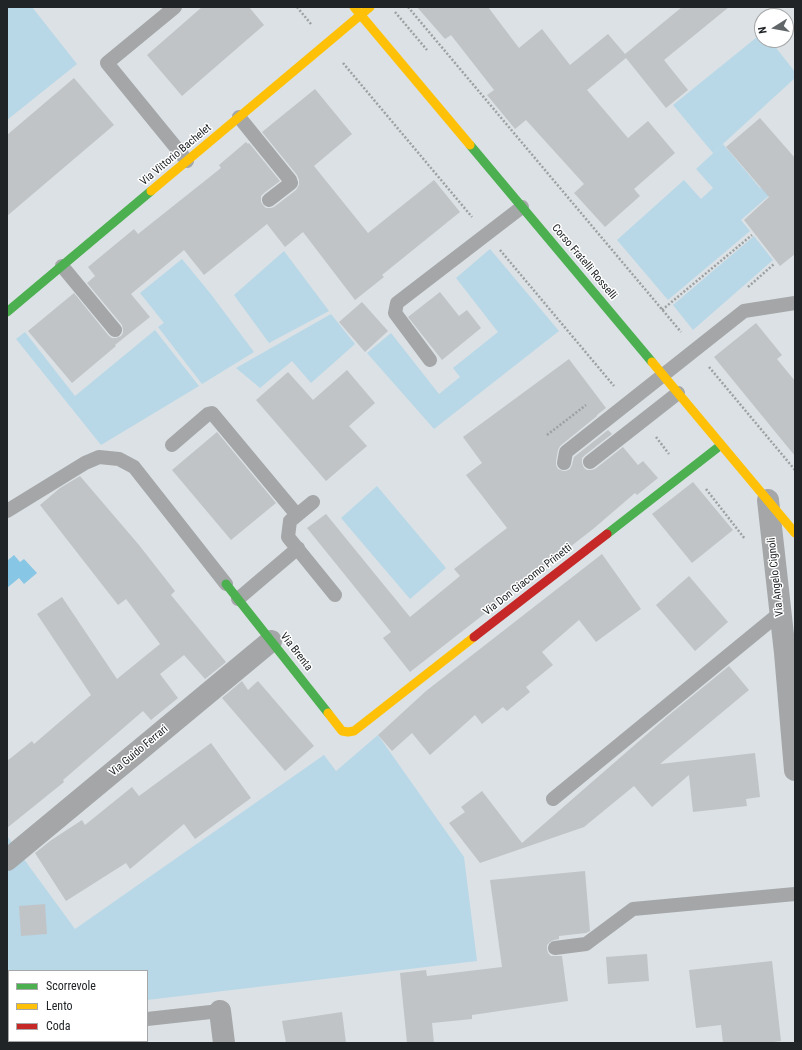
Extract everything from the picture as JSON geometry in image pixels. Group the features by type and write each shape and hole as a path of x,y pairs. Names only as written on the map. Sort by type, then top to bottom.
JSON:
{"street":[{"name":"Corso Fratelli Rosselli","path":"354,7 795,533"},
{"name":"Via Vittorio Bachelet","path":"7,312 370,7"},
{"name":"Via Don Giacomo Prinetti","path":"348,732 354,731 721,445"},
{"name":"Via Angelo Cignoli","path":"768,500 780,614 790,651 795,770"},
{"name":"Via Brenta","path":"226,584 342,731 348,732"},
{"name":"Via Guido Ferrari","path":"7,860 272,641"},
{"path":"220,1011 224,1043"}],"lane":[{"path":"175,7 107,63 187,161"},
{"path":"239,117 290,180 291,183 269,200"},
{"path":"430,360 395,313 397,302 522,207"},
{"path":"62,266 115,330"},
{"path":"564,463 566,452 744,311 795,303"},
{"path":"590,462 678,393"},
{"path":"172,445 208,414 212,413 297,515"},
{"path":"7,511 85,463 99,457 119,459 134,467 226,584"},
{"path":"313,502 290,521 288,537 335,595"},
{"path":"238,599 298,548"},
{"path":"553,799 780,614"},
{"path":"555,948 586,944 633,909 795,894"},
{"path":"148,1018 220,1011"}],"path":[{"path":"296,7 628,403"},
{"path":"408,7 795,470"},
{"path":"662,310 752,235"},
{"path":"642,420 672,457 699,481 748,542"}],"shaded area":[{"path":"7,7 32,7 77,64 7,120"},
{"path":"754,39 754,48 776,48 795,72 795,78 713,153 673,105"},
{"path":"723,144 760,188 773,178 780,186 741,220 750,231 668,300 617,240 684,180 701,199 713,188 696,169"},
{"path":"754,236 773,260 693,330 673,305"},
{"path":"490,249 559,331 434,429 367,353 391,333 439,394 460,377 453,368 498,332 456,278"},
{"path":"284,251 329,311 269,343 234,295"},
{"path":"182,259 210,293 254,352 202,384 158,327 164,323 140,293"},
{"path":"331,314 355,344 311,383 292,361 260,388 236,368"},
{"path":"155,330 199,386 101,445 16,339 25,332 75,396"},
{"path":"377,486 446,568 410,599 341,518"},
{"path":"378,735 464,857 477,961 148,1000 148,970 8,970 7,1016 7,836 75,929 324,755 336,771"}],"water":[{"path":"14,555 20,562 24,559 37,573 24,584 19,578 7,588 7,561"}],"building":[{"path":"202,7 249,7 264,25 182,96 147,55"},
{"path":"417,7 488,7 519,48 542,29 570,65 608,34 625,54 682,7 729,7 664,60 688,90 666,108 626,58 587,90 628,138 648,121 675,153 634,189 640,196 605,227 574,193 584,184 526,120 515,129 487,95 494,90 451,35 445,39"},
{"path":"74,78 114,125 7,216 7,135"},
{"path":"315,89 352,134 314,166 368,233 434,180 460,212 382,275 384,277 355,300 303,232 285,247 267,224 204,275 184,250 131,294 150,317 115,345 116,346 72,383 28,331 74,293 109,336 116,338 121,336 123,333 122,325 87,283 95,276 88,267 134,229 138,234 221,168 219,165 246,142 248,144 249,143 280,181 261,196 261,202 266,208 274,207 296,190 299,185 297,175 262,132"},
{"path":"760,118 795,158 795,254 780,266 744,220 769,197 726,147"},
{"path":"440,292 459,316 467,310 481,328 442,360 408,317"},
{"path":"362,302 388,331 365,352 339,322"},
{"path":"756,323 782,355 777,359 795,381 795,456 714,357"},
{"path":"569,359 606,408 560,446 556,461 558,469 566,471 570,469 574,457 608,430 612,434 582,458 584,468 587,470 595,469 623,447 638,465 643,461 658,478 637,495 635,493 593,529 410,672 383,638 391,632 307,528 326,514 410,617 460,576 454,569 507,528 466,475 482,463 463,437"},
{"path":"347,370 375,403 349,426 367,446 326,481 256,400 288,372 313,400"},
{"path":"217,432 276,503 231,540 172,470"},
{"path":"80,476 139,545 175,591 171,595 226,662 205,679 184,655 160,674 178,698 151,720 143,711 63,780 64,782 7,828 7,761 32,741 34,744 91,695 37,614 62,597 117,679 160,644 126,599 118,605 40,505 60,488"},
{"path":"693,482 733,530 692,563 652,514"},
{"path":"602,554 641,609 596,642 579,620 542,652 553,665 526,687 530,692 507,711 503,707 482,724 475,715 430,755 412,733 392,751 378,735 426,691"},
{"path":"689,576 728,622 695,651 656,605"},
{"path":"729,666 749,690 660,764 755,753 760,797 746,799 747,806 693,812 689,775 652,807 634,786 584,827 480,863 449,823 465,812 461,807 482,791 522,843 669,715"},
{"path":"242,681 248,690 258,681 314,746 285,771 222,698"},
{"path":"211,743 251,798 195,839 184,824 130,869 126,863 66,901 35,853 50,841 82,820 85,825 132,787 139,796"},
{"path":"585,871 590,931 586,933 559,936 559,939 550,942 547,945 548,953 551,956 562,956 568,1001 472,1015 472,1019 432,1023 434,1043 407,1043 400,973 426,970 427,976 502,967 490,880"},
{"path":"45,904 47,934 21,936 19,906"},
{"path":"647,954 649,981 608,984 606,957"},
{"path":"772,961 781,1041 767,1043 723,1043 721,1025 696,1028 689,970"},
{"path":"342,1012 346,1043 286,1043 282,1021"}],"traffic: fast":[{"path":"470,145 652,362"},
{"path":"7,312 151,191"},
{"path":"607,534 721,445"},
{"path":"226,584 328,713"}],"traffic: slow":[{"path":"354,7 470,145"},
{"path":"151,191 370,7"},
{"path":"652,362 795,533"},
{"path":"328,713 342,731 354,731 474,637"}],"traffic: jam":[{"path":"474,637 607,534"}]}
